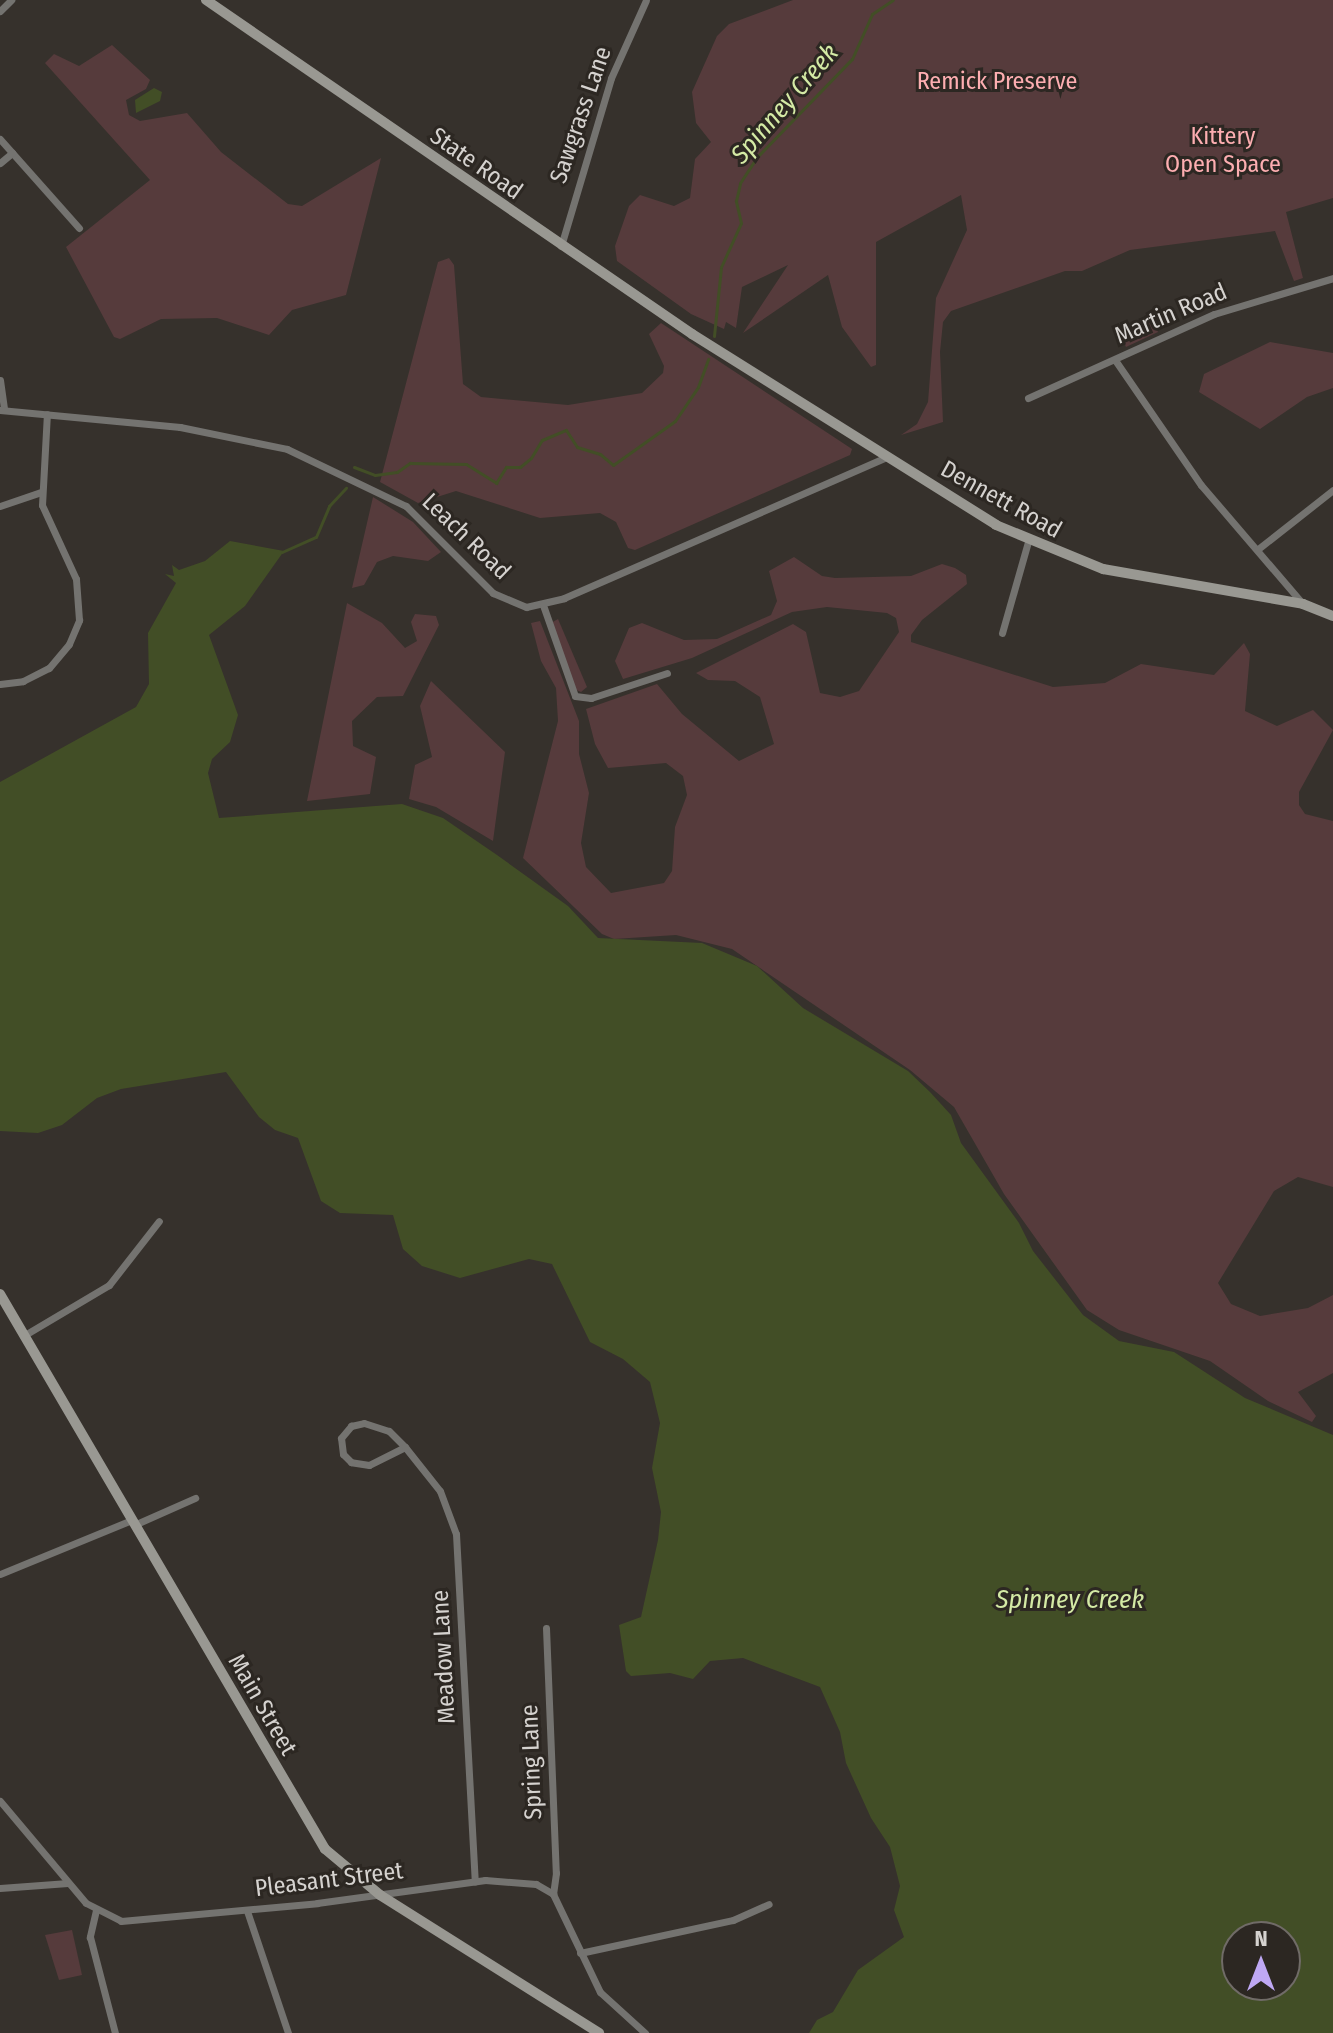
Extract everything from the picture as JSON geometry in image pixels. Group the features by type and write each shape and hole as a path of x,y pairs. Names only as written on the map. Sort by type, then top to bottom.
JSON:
{"street":[{"path":"0,11 11,0"},
{"name":"State Road","path":"206,0 561,246 726,356"},
{"name":"Sawgrass Lane","path":"561,246 611,78 646,0"},
{"path":"0,139 79,228"},
{"path":"0,163 12,153"},
{"name":"Martin Road","path":"1028,398 1221,311 1333,278"},
{"name":"Dennett Road","path":"726,356 1028,542 1134,576 1303,604 1333,616"},
{"path":"1115,360 1201,485 1303,604"},
{"path":"0,380 2,410"},
{"name":"Leach Road","path":"2,410 180,427 287,449 406,506 501,599 524,607 543,605"},
{"path":"0,684 23,681 49,668 69,644 79,620 76,579 46,519 41,492 47,414"},
{"path":"667,673 591,698 575,696 543,605 886,457"},
{"path":"1258,549 1333,490"},
{"path":"0,506 41,492"},
{"path":"1002,633 1028,542"},
{"path":"23,1336 109,1285 159,1221"},
{"name":"Main Street","path":"0,1294 316,1837 338,1863 380,1895 599,2033"},
{"name":"Meadow Lane","path":"405,1447 360,1465 346,1459 340,1444 347,1429 364,1423 382,1427 405,1447 440,1491 456,1534 475,1881"},
{"path":"0,1574 195,1498"},
{"name":"Spring Lane","path":"546,1628 553,1894"},
{"name":"Pleasant Street","path":"0,1801 68,1883 96,1910 130,1921 247,1911 475,1881 525,1881 553,1894"},
{"path":"0,1888 68,1883"},
{"path":"553,1894 600,1992 634,2030 645,2033"},
{"path":"580,1953 733,1920 769,1904"},
{"path":"96,1910 90,1937 115,2033"},
{"path":"247,1911 288,2033"}],"green space":[{"path":"793,0 1333,0 1333,198 1286,212 1303,278 1294,281 1275,231 1130,250 1082,271 1065,271 951,311 943,322 940,352 943,422 901,435 917,424 928,402 936,298 967,230 961,195 876,242 876,365 871,367 842,327 828,275 743,333 788,265 742,287 736,328 726,322 724,329 691,314 617,261 615,246 629,206 640,195 674,206 690,198 695,159 711,142 696,123 692,92 717,36 729,24"},
{"path":"112,45 150,80 146,89 126,100 129,115 140,121 187,113 221,152 288,204 302,206 381,158 346,295 292,310 269,335 217,318 161,319 120,339 114,337 66,247 150,180 45,63 54,54 79,66"},
{"path":"449,258 454,265 463,384 481,397 568,405 642,393 663,373 664,366 649,334 661,323 852,449 850,455 635,550 628,548 616,522 600,513 540,518 456,491 418,503 380,482 438,262"},
{"path":"1152,319 1158,332 1126,347 1120,333"},
{"path":"1270,342 1333,353 1333,388 1307,397 1260,429 1199,392 1204,374"},
{"path":"373,497 413,522 441,552 428,561 393,556 377,562 364,585 352,588"},
{"path":"794,557 822,576 835,578 911,576 942,564 955,568 966,575 967,584 922,620 911,635 911,642 1053,687 1105,683 1141,664 1214,675 1244,643 1250,654 1245,711 1277,726 1313,710 1333,730 1299,792 1299,805 1305,814 1333,821 1333,1187 1298,1177 1274,1191 1218,1283 1231,1304 1260,1316 1308,1308 1333,1295 1333,1373 1298,1392 1316,1416 1312,1422 1268,1401 1210,1361 1119,1330 1087,1310 1004,1194 954,1107 910,1070 732,949 676,935 614,939 602,934 523,858 558,721 556,688 541,661 531,623 540,621 579,721 579,754 589,793 581,843 586,867 611,893 664,883 672,871 675,827 687,795 683,776 666,763 608,768 595,744 586,709 657,684 682,714 739,761 774,744 760,697 735,681 708,680 696,673 793,624 806,632 820,693 840,697 859,691 899,632 896,618 887,613 827,607 792,612 692,658 623,679 615,661 629,628 642,623 684,640 717,639 771,615 777,601 769,571"},
{"path":"347,603 382,623 405,648 417,641 411,622 415,614 436,616 439,625 403,696 377,697 352,721 353,746 376,757 370,794 307,801"},
{"path":"558,619 587,687 581,692 574,689 551,623"},
{"path":"431,681 505,752 493,841 436,807 409,799 415,765 432,757 420,706"},
{"path":"72,1930 82,1975 59,1980 45,1935"}],"water":[{"path":"154,88 162,92 160,101 136,113 135,100"},
{"name":"Spinney Creek","path":"230,541 284,551 245,606 209,635 238,715 230,742 212,759 208,773 219,818 402,804 443,818 568,906 598,938 702,943 757,966 803,1008 908,1071 930,1092 951,1115 961,1143 1019,1223 1033,1251 1083,1315 1119,1341 1174,1352 1245,1398 1333,1435 1333,2033 809,2033 817,2020 833,2012 858,1970 904,1937 894,1910 900,1886 890,1847 871,1818 846,1763 840,1732 820,1687 743,1658 710,1661 693,1679 670,1673 631,1676 626,1671 619,1625 641,1617 658,1540 661,1512 652,1468 660,1423 650,1382 623,1359 590,1342 552,1264 529,1259 460,1278 422,1266 403,1249 393,1215 340,1213 321,1201 298,1138 275,1130 259,1117 226,1072 121,1089 97,1098 62,1125 38,1133 0,1131 0,782 136,707 149,684 148,633 176,583 165,574 174,576 172,565 179,570 205,561"}],"waterway":[{"name":"Spinney Creek","path":"714,336 721,267 741,223 736,201 740,183 756,158 852,59 872,14 893,0"},
{"name":"Spinney Creek","path":"354,467 375,475 397,472 410,463 466,464 496,483 506,467 520,467 531,458 542,440 566,430 577,447 600,454 613,465 675,421 698,387 708,359"},
{"name":"Spinney Creek","path":"282,552 316,537 329,506 346,488"}],"park label":[{"name":"Remick Preserve","path":"997,82"},
{"name":"Kittery Open Space","path":"1223,151"}]}
